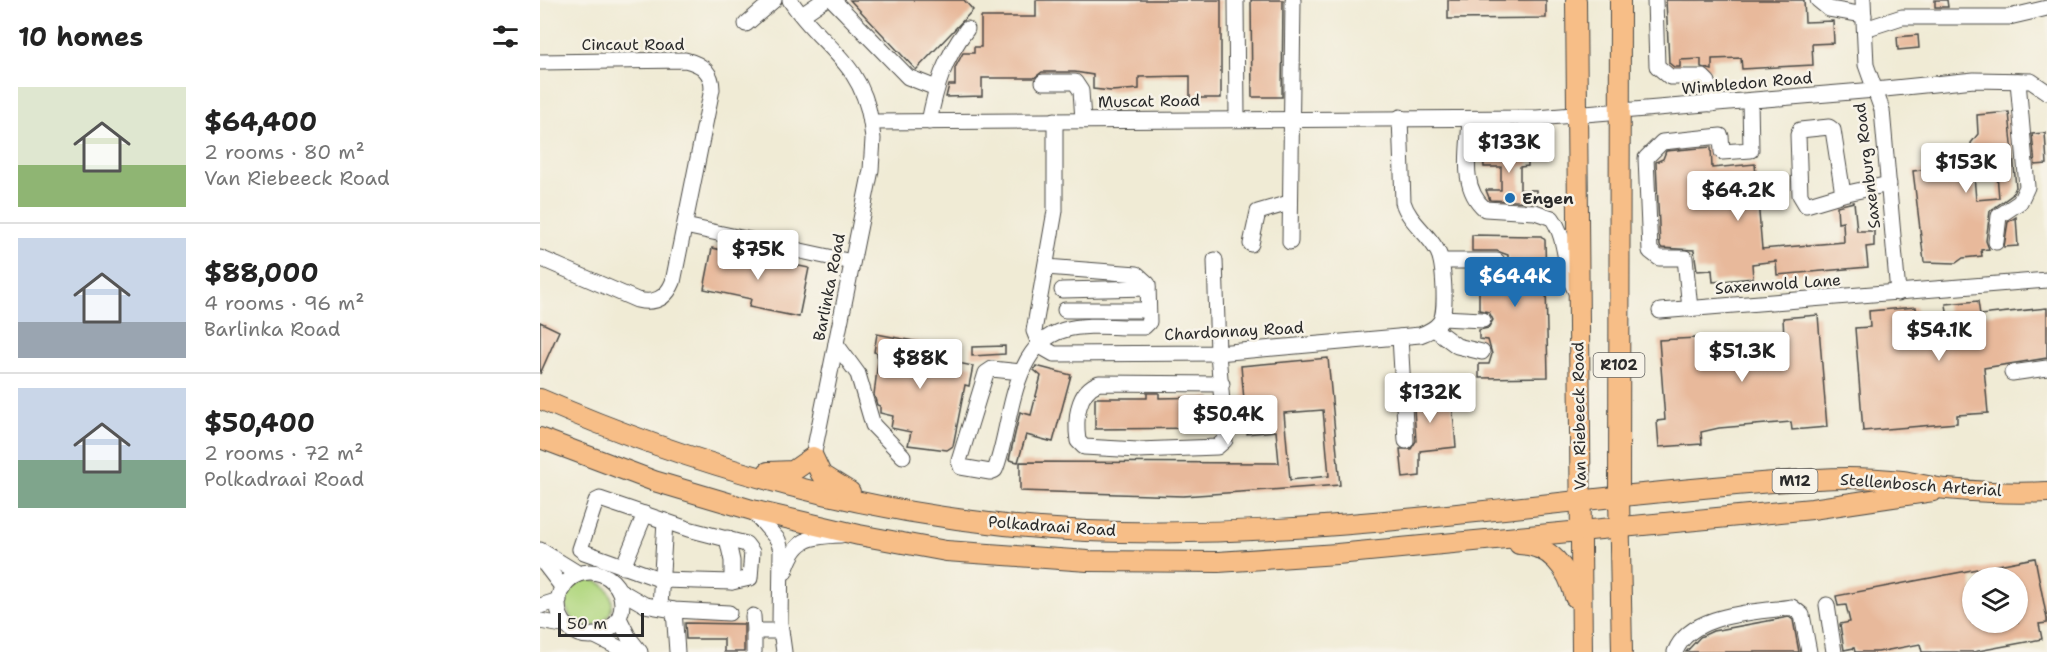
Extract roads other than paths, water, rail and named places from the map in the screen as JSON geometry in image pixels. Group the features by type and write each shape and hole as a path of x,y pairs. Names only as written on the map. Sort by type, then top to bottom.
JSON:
{"main road":[{"name":"Van Riebeeck Road","path":"1576,0 1582,652"},
{"name":"R102","path":"1620,0 1619,495 1622,652"},
{"name":"Polkadraai Road","path":"540,399 623,434 687,456 819,492 940,516 1040,527 1207,531 1326,525 1581,501"},
{"name":"Polkadraai Road","path":"540,438 654,481 752,510 859,535 962,552 1088,561 1158,563 1253,561 1581,532"},
{"path":"687,456 720,459 779,473 793,471 813,458 821,474 847,491 940,516"},
{"name":"Stellenbosch Arterial","path":"1581,501 1619,495 1829,478 1901,481 1943,489 2047,492"},
{"name":"Stellenbosch Arterial","path":"1581,532 1854,504 1943,489"},
{"path":"1474,542 1527,544 1538,547 1555,558 1571,582 1582,629"}],"street":[{"path":"746,24 774,0"},
{"path":"790,0 849,65 862,88 871,122"},
{"path":"802,15 824,0"},
{"path":"832,0 908,77 936,88"},
{"path":"1236,0 1237,118"},
{"path":"1290,242 1293,0"},
{"path":"1655,0 1656,63 1670,77 1703,77 1708,82 1712,104"},
{"path":"1818,0 1829,9 1902,17 2009,17 2047,8"},
{"name":"Saxenburg Road","path":"1864,14 1866,65 1882,110 1898,293"},
{"path":"928,122 946,59 967,29"},
{"name":"Cincaut Road","path":"540,62 685,60 697,63 712,79 712,89 685,226 670,290 663,298 650,303 637,300 540,258"},
{"name":"Wimbledon Road","path":"1577,115 1974,80 2038,83 2047,92"},
{"path":"1996,242 1999,216 2020,202 2026,192 2018,81"},
{"path":"1043,82 1075,82 1079,86 1083,120"},
{"path":"1690,309 1685,258 1659,258 1650,251 1646,158 1662,142 1721,136 1722,152 1751,150 1750,101"},
{"name":"Muscat Road","path":"871,122 1400,117 1470,119 1577,115"},
{"path":"1400,117 1403,202 1442,261 1438,323 1457,346 1482,352"},
{"path":"1470,119 1467,177 1478,203 1492,211 1541,213 1552,218 1563,238 1569,278 1578,295"},
{"path":"1040,346 1034,331 1055,211 1055,120"},
{"name":"Barlinka Road","path":"813,458 871,170 871,122"},
{"path":"1843,194 1833,129 1829,127 1800,130 1797,135 1800,185 1804,204 1811,205 1843,194 1888,184"},
{"path":"1251,244 1258,212 1289,203"},
{"path":"685,226 852,262"},
{"path":"1215,260 1218,353 1222,384 1226,437 1217,447 1127,450 1084,447 1078,441 1080,401 1093,386 1100,384 1222,384"},
{"path":"1442,261 1497,261"},
{"path":"1022,372 992,369 986,373 959,461 961,468 990,472 995,470 1013,394 1022,372 1040,346 1058,332 1071,328 1144,327 1149,322 1148,288 1146,282 1137,273 1046,267"},
{"path":"1898,293 2047,280"},
{"path":"1062,290 1148,288"},
{"name":"Saxenwold Lane","path":"1660,311 1898,293"},
{"path":"1065,310 1148,310"},
{"name":"Chardonnay Road","path":"1040,346 1054,354 1218,353 1420,335 1438,323 1483,320"},
{"path":"1400,337 1406,441"},
{"path":"836,344 858,374 873,425 903,456"},
{"path":"2012,373 2047,368"},
{"path":"603,499 665,521 727,538 732,561 732,582 662,580 580,549 596,501 603,499"},
{"path":"752,510 778,540 781,550 783,582 780,628 773,652"},
{"path":"624,567 645,514"},
{"path":"665,521 660,607 677,647"},
{"path":"783,582 790,555 799,544 817,536 859,535"},
{"path":"540,550 579,574"},
{"path":"540,558 561,594 560,611 568,626"},
{"path":"540,606 561,594 579,574 591,572 602,574 619,590 622,601 619,616 608,630 593,635"},
{"path":"619,590 660,607"},
{"path":"1827,605 1834,652"},
{"path":"619,616 660,607 729,613"},
{"path":"1675,652 1682,639 1705,622 1792,607 1802,615 1809,652"},
{"path":"619,616 629,638 640,652"},
{"path":"540,621 568,626 577,632 593,635 627,652"},
{"path":"754,636 780,628"},
{"path":"780,628 784,652"}],"place":[{"name":"Engen","path":"1510,198"}]}
